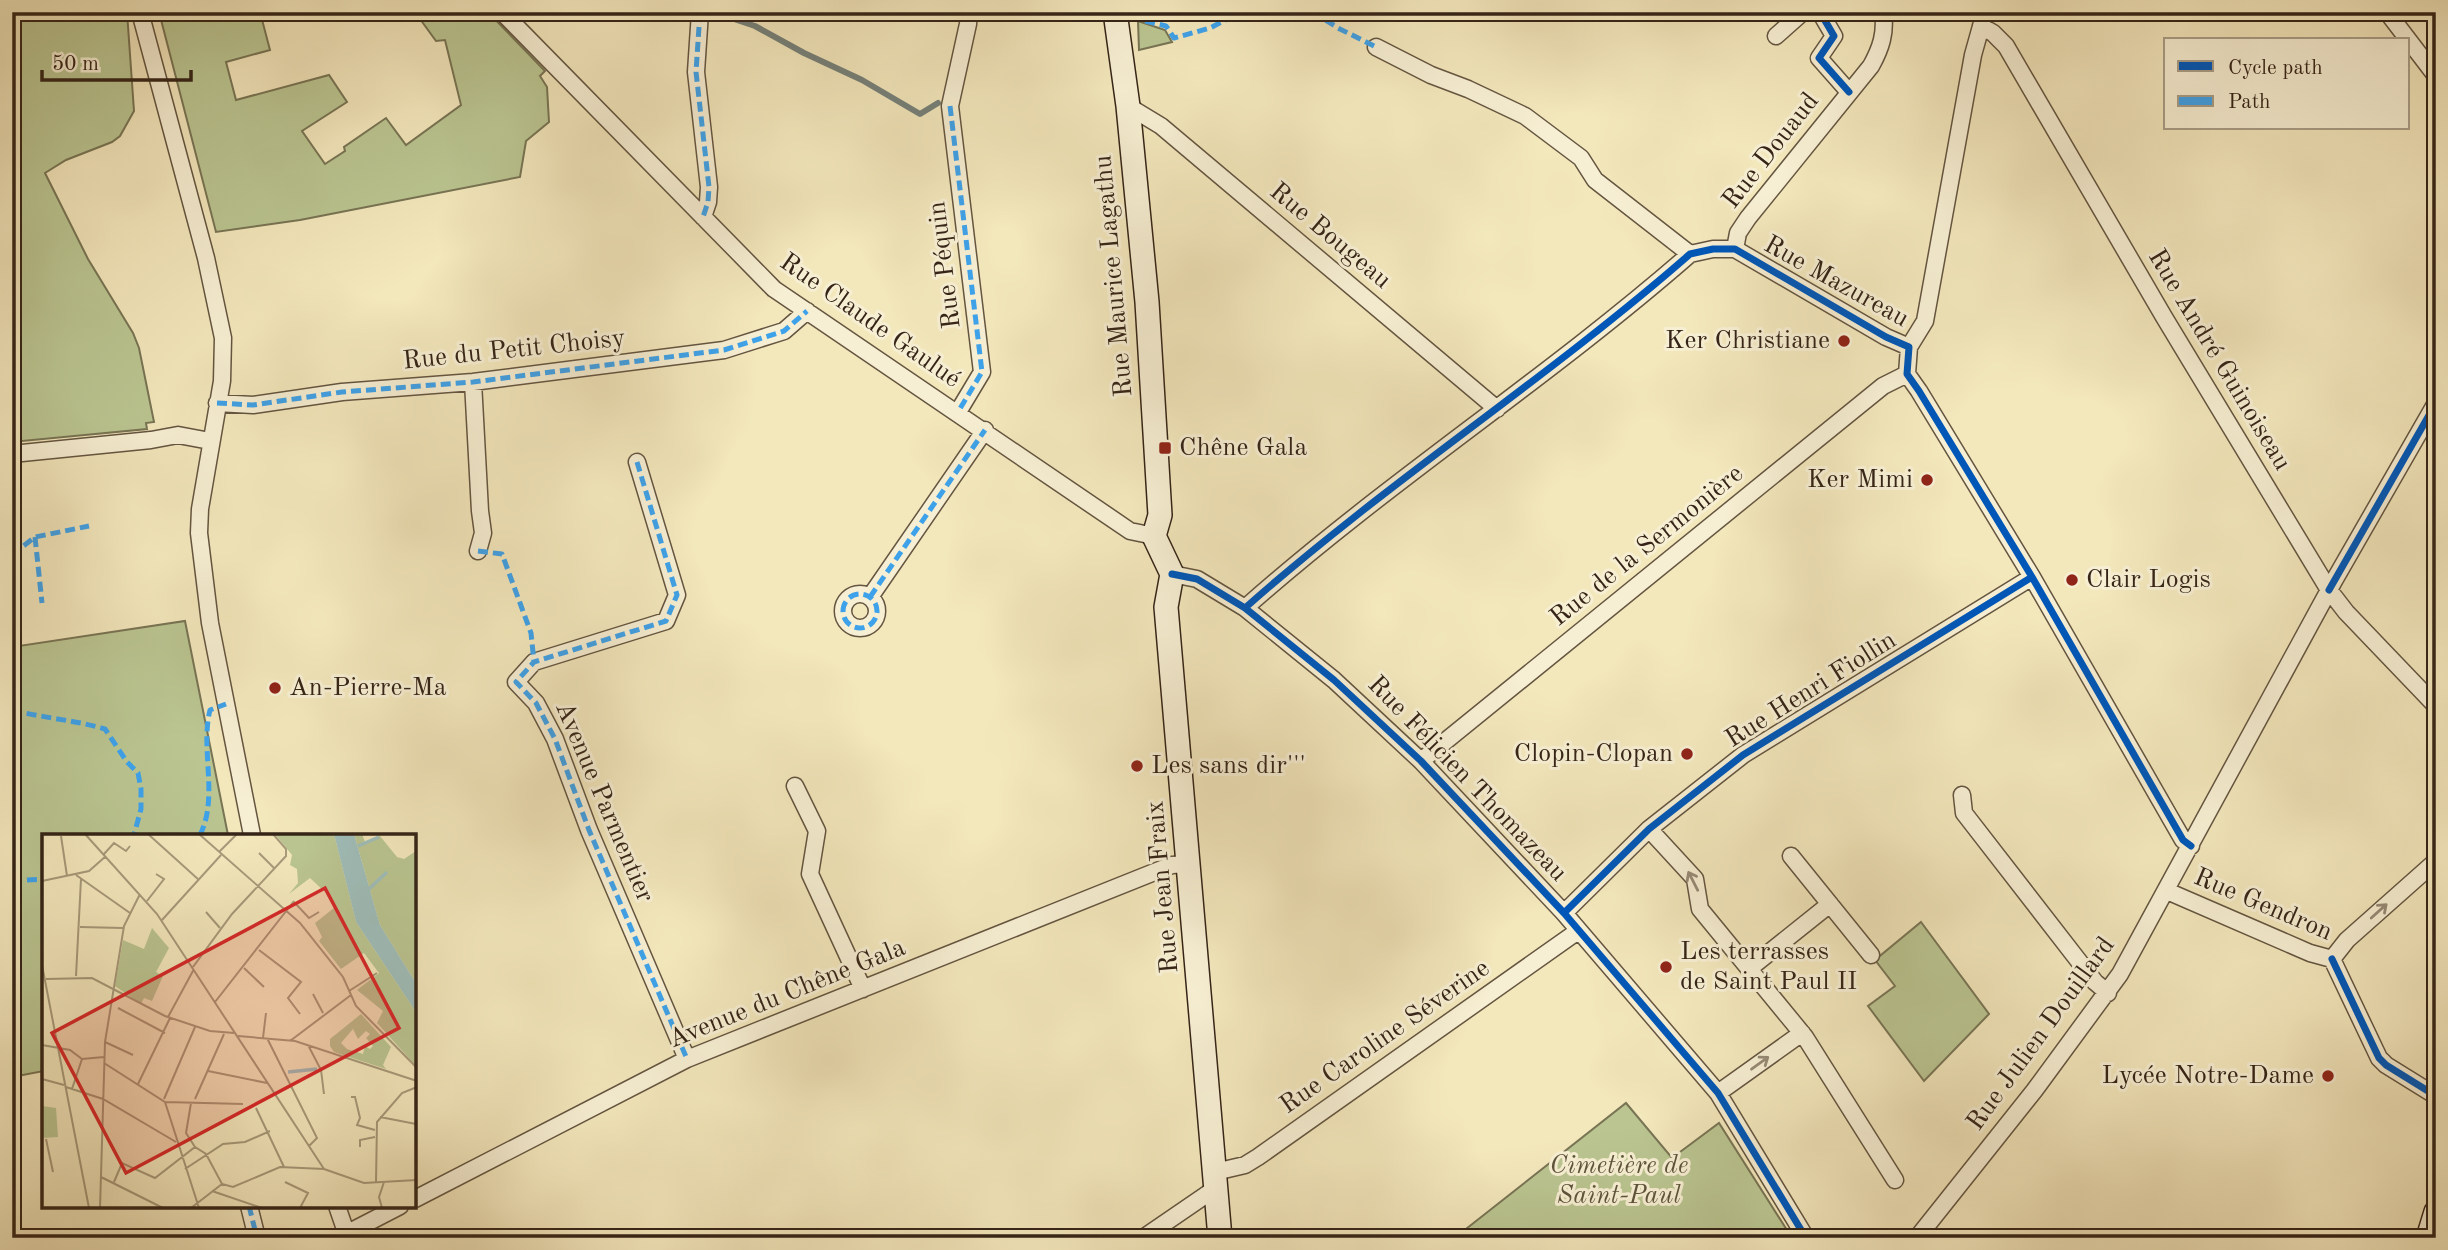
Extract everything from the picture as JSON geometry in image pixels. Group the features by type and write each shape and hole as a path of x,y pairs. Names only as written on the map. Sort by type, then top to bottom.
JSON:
{"street":[{"path":"140,12 206,258 223,338 223,361 200,509 201,559 210,623 252,834"},
{"name":"Rue Claude Gaulué","path":"502,12 774,289 1130,531 1154,536"},
{"path":"700,12 696,72 709,187 703,217"},
{"name":"Rue Péquin","path":"958,412 982,372 950,106 969,12"},
{"name":"Rue Maurice Lagathu","path":"1115,12 1128,106 1148,316 1160,515 1154,536"},
{"path":"1776,36 1803,12"},
{"path":"1820,12 1834,37 1819,58 1849,92"},
{"name":"Rue Douaud","path":"1735,249 1738,233 1748,218 1871,65 1880,50 1885,28 1883,12"},
{"path":"2387,12 2407,38"},
{"path":"1909,347 1925,321 1973,55 1983,19"},
{"name":"Rue André Guinoiseau","path":"1983,19 2006,46 2164,317 2329,590 2346,612 2436,706"},
{"path":"2410,42 2436,76"},
{"path":"1245,608 1303,557 1497,408 1690,254 1595,180 1581,158 1525,116 1431,75 1376,47"},
{"name":"Rue Bougeau","path":"1128,106 1161,126 1497,408"},
{"name":"Rue Mazureau","path":"1690,254 1735,249 1886,337 1909,347 1907,374"},
{"name":"Rue du Petit Choisy","path":"217,403 253,405 342,392 472,382 724,350 784,331 807,311"},
{"path":"1907,374 2032,577 2183,840 2191,846"},
{"name":"Rue de la Sermonière","path":"1421,761 1883,386 1907,374"},
{"path":"472,382 483,533 478,551"},
{"name":"Rue Julien Douillard","path":"1917,1238 2108,993 2167,891 2329,590 2436,403"},
{"path":"870,597 985,430"},
{"path":"12,454 178,435 210,441"},
{"name":"Avenue Parmentier","path":"637,462 677,595 666,621 534,662 516,682 537,703 555,739 589,830 687,1059"},
{"path":"1154,536 1172,574"},
{"name":"Rue Félicien Thomazeau","path":"1172,574 1197,579 1245,608 1334,680 1421,761 1564,913 1718,1093 1806,1238"},
{"name":"Rue Jean Fraix","path":"1172,574 1166,607 1220,1238"},
{"name":"Rue Henri Fiollin","path":"1564,913 1649,829 1744,755 2032,577"},
{"path":"795,786 817,831 810,874 863,989"},
{"path":"1962,795 1964,813 2095,982 2108,993"},
{"path":"1649,829 1695,879 1700,909 1802,1033 1895,1180"},
{"path":"1791,856 1871,956"},
{"path":"2332,959 2347,940 2436,861"},
{"name":"Avenue du Chêne Gala","path":"416,1198 687,1059 1172,865 1189,864"},
{"name":"Rue Gendron","path":"2167,891 2310,953 2332,959 2379,1058 2436,1096"},
{"path":"1750,968 1830,904"},
{"name":"Rue Caroline Séverine","path":"1143,1238 1215,1180 1258,1157 1578,931"},
{"path":"1718,1093 1802,1033"},
{"path":"250,1208 257,1238"},
{"path":"337,1208 344,1236 396,1208"},
{"path":"2428,1238 2436,1212"}],"green space":[{"path":"12,12 127,12 134,111 120,136 112,142 66,160 45,173 88,259 133,333 139,348 154,422 146,423 147,429 12,442"},
{"path":"159,12 260,12 270,50 226,62 236,100 329,75 347,102 302,131 325,164 345,151 344,147 386,118 406,145 461,105 445,40 436,41 415,12 488,12 545,71 540,76 547,87 549,122 526,141 520,177 300,220 216,232"},
{"path":"1138,21 1165,30 1172,42 1139,50"},
{"path":"185,621 228,834 42,834 42,1071 12,1077 12,647"},
{"path":"1921,922 1989,1014 1924,1081 1868,1006 1895,986 1875,960"},
{"name":"Cimetière de Saint-Paul","path":"1626,1103 1672,1158 1719,1123 1792,1238 1457,1236"}],"waterway":[{"path":"706,14 722,15 755,26 862,80 920,114 938,103"}],"marked path":[{"path":"700,12 696,72 709,187 703,217"},
{"path":"1116,14 1166,26 1174,38 1210,28 1241,12"},
{"path":"1313,12 1376,47"},
{"path":"950,106 982,372 958,412"},
{"path":"217,403 253,405 342,392 473,382 724,350 784,331 807,311"},
{"path":"870,597 985,430"},
{"path":"637,462 677,595 666,621 534,662 516,682 536,703 555,739 589,830 687,1059"},
{"path":"12,555 35,537 89,526"},
{"path":"35,537 42,603"},
{"path":"478,551 502,554 531,633 534,662"},
{"path":"860,594 872,599 877,611 872,623 860,628 848,623 843,611 848,599 860,594"},
{"path":"200,834 209,789 207,725 210,710 226,704"},
{"path":"12,710 105,729 127,762 138,773 141,809 134,834"},
{"path":"12,881 42,879"},
{"path":"250,1208 257,1238"},
{"path":"338,1238 346,1234"}],"cycle path":[{"path":"1820,12 1834,36 1819,58 1849,92"},
{"path":"1245,608 1354,517 1580,344 1690,254 1713,249 1735,249 1886,337 1909,347 1907,374 2032,577 2183,840 2191,846"},
{"path":"2329,590 2436,403"},
{"path":"1172,574 1197,579 1245,608 1334,680 1421,761 1564,913 1718,1093 1806,1238"},
{"path":"1564,913 1649,829 1743,755 2032,577"},
{"path":"2332,959 2379,1058 2436,1096"}],"place":[{"name":"Ker Christiane","path":"1844,341"},
{"name":"Chêne Gala","path":"1165,448"},
{"name":"Ker Mimi","path":"1927,480"},
{"name":"Clair Logis","path":"2072,580"},
{"name":"An-Pierre-Ma","path":"275,688"},
{"name":"Clopin-Clopan","path":"1687,754"},
{"name":"Les sans dir'''","path":"1137,766"},
{"name":"Les terrasses de Saint Paul II","path":"1666,967"},
{"name":"Lycée Notre-Dame","path":"2328,1076"}]}
